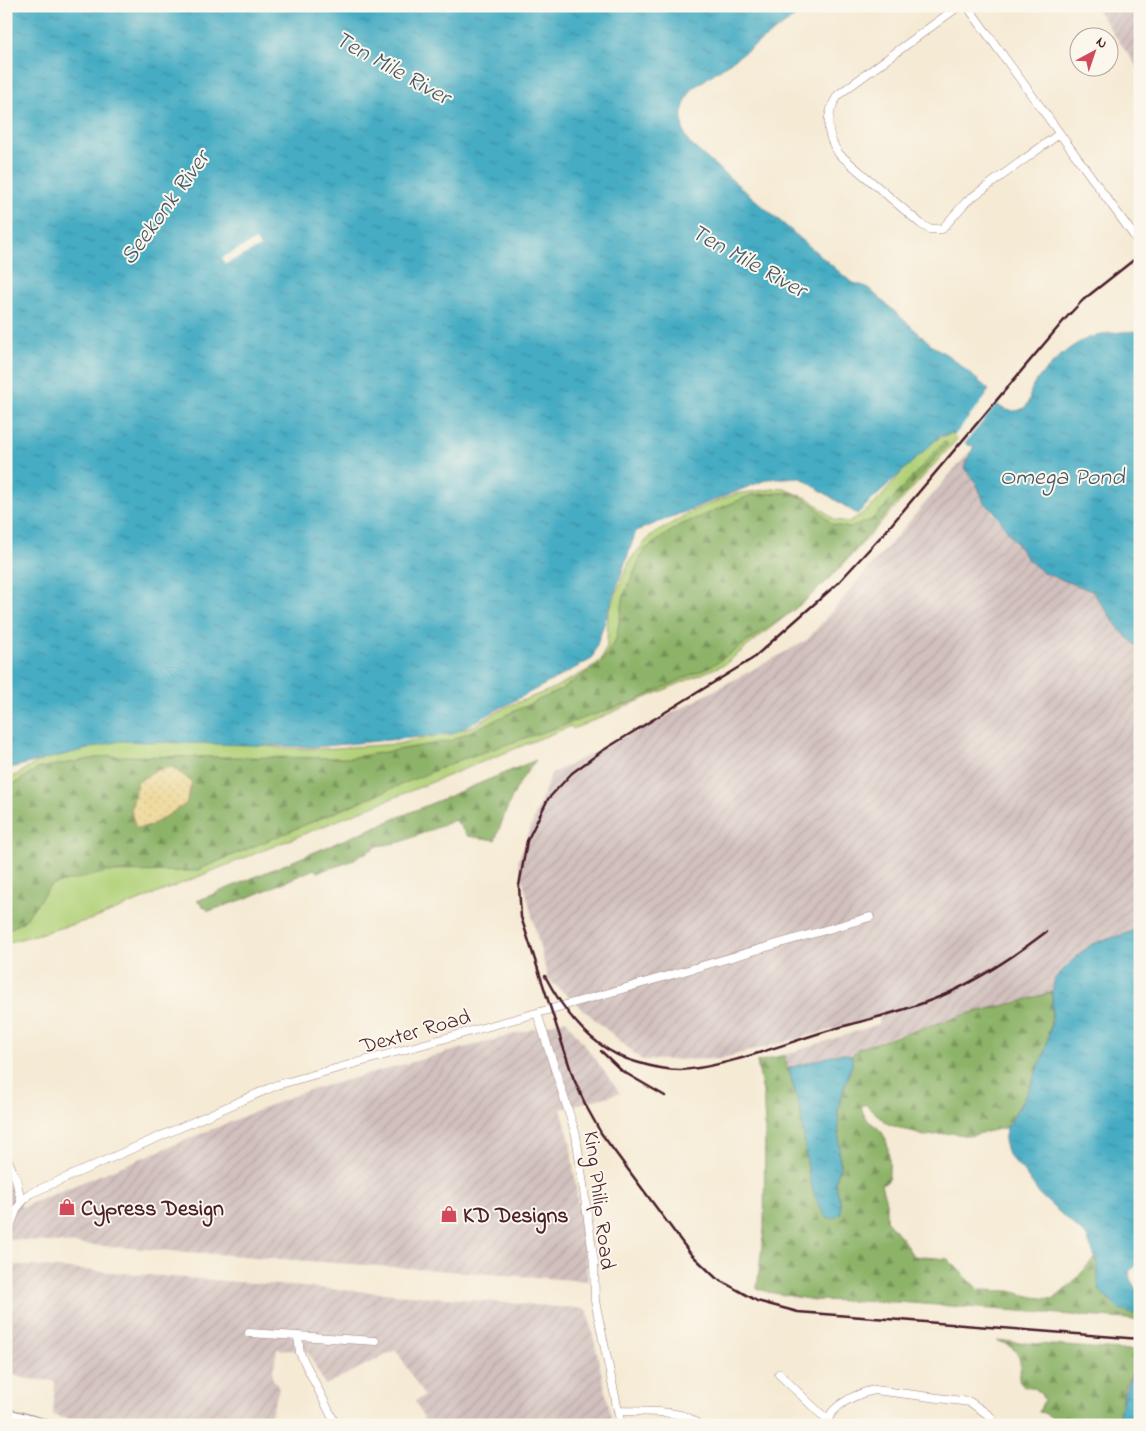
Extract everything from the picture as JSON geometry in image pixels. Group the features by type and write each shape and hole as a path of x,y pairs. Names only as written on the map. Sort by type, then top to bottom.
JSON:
{"main road":[{"path":"6,1414 45,1425"}],"street":[{"path":"959,6 838,95 830,107 827,119 828,132 832,144 839,154 921,224 935,231 942,229 967,201 1059,134"},
{"path":"967,6 1140,244"},
{"name":"Dexter Road","path":"21,1201 38,1189 277,1085 870,917"},
{"name":"King Philip Road","path":"538,1012 576,1135 593,1256 595,1298 621,1425"},
{"path":"6,1156 16,1179 21,1201 6,1237"},
{"path":"249,1333 376,1341"},
{"path":"298,1336 300,1353 336,1425"},
{"path":"779,1374 826,1422 851,1398 863,1392 875,1390 970,1402 990,1416 996,1425"},
{"path":"618,1411 679,1414 692,1418 699,1425"}],"shaded area":[{"path":"1094,6 1140,6 1140,71 1118,40 1118,28 1110,28"},
{"path":"972,449 971,458 964,468 977,484 982,500 1012,535 1027,559 1044,573 1092,591 1121,631 1140,649 1140,929 1100,941 1085,948 1057,976 1052,992 893,1036 857,1049 852,1056 842,1053 789,1068 784,1055 879,1024 880,1017 719,1059 642,1060 548,979 518,861 551,774 684,707 807,640"},
{"path":"566,1020 620,1093 561,1109 570,1141 588,1281 6,1239 6,1179 22,1207 303,1092"},
{"path":"6,1264 587,1309 613,1425 412,1425 424,1419 415,1401 424,1396 396,1350 325,1385 308,1352 277,1349 272,1377 279,1388 268,1425 87,1425 53,1415 55,1381 27,1379 6,1373"}],"green space":[{"path":"953,433 959,437 839,569 806,600 725,664 573,729 571,726 96,918 6,943 6,781 38,762 102,738 252,744 281,748 319,749 398,744 471,727 508,706 550,690 588,670 601,660 607,646 608,613 630,560 650,536 692,511 735,494 782,488 810,499 835,520 849,522 874,504 919,453 941,437"},
{"path":"944,442 948,444 826,582 791,612 715,664 635,701 460,760 195,871 107,872 51,885 24,921 6,931 6,789 39,768 108,756 349,758 450,741 560,690 600,664 616,639 624,595 644,550 678,526 751,495 792,492 813,504 832,524 849,528 871,520"},
{"path":"536,760 517,788 495,840 468,836 455,820 401,842 378,846 347,863 317,872 314,869 250,897 209,911 197,901"},
{"path":"1052,992 1051,1019 1047,1044 1039,1069 1007,1127 969,1136 953,1133 924,1136 888,1124 865,1104 861,1108 866,1118 883,1134 887,1144 888,1181 881,1184 886,1202 886,1220 903,1240 913,1256 948,1259 979,1290 1010,1291 1033,1297 1054,1299 1073,1283 1094,1258 1098,1267 1100,1286 1106,1298 1122,1308 1137,1313 1140,1311 1140,1320 897,1302 814,1300 768,1292 757,1288 764,1229 765,1128 763,1092 757,1062 784,1055 800,1110 806,1149 840,1201 835,1182 840,1168 838,1111 852,1065 852,1056 857,1049 970,1013"},
{"path":"997,1341 1120,1350 1140,1349 1136,1366 1124,1389 1117,1425 1070,1425 1060,1423 1039,1412 1044,1400 1036,1389 1024,1387 1019,1381 1020,1360 1018,1355 1015,1350"}],"sand":[{"path":"172,767 192,782 186,804 150,826 136,828 131,811 137,783 154,771"}],"water":[{"path":"6,6 811,6 693,88 683,108 682,122 685,136 689,143 851,282 867,287 933,346 952,358 989,390 985,395 1006,410 1017,411 1025,407 1029,402 1033,386 1037,380 1063,353 1073,346 1103,334 1140,331 1140,649 1121,631 1092,591 1044,573 1027,559 994,511 984,503 977,484 964,468 974,446 968,445 952,433 940,436 857,514 800,477 768,479 636,531 592,659 452,734 314,747 120,741 10,768 6,772"},
{"path":"1140,929 1140,1263 1129,1271 1130,1279 1140,1296 1140,1311 1133,1314 1119,1310 1100,1291 1098,1265 1087,1237 1040,1195 1023,1171 1008,1155 1004,1141 1007,1127 1027,1094 1045,1051 1052,1021 1052,992 1055,978 1092,944"},
{"path":"842,1053 852,1056 852,1065 838,1111 840,1168 835,1182 841,1213 834,1218 827,1218 814,1195 810,1181 800,1109 789,1068"},
{"path":"1140,1361 1140,1425 1117,1425 1127,1384"}],"pier":[{"path":"256,240 260,247 225,264 222,258"},
{"path":"988,394 998,403 964,444 954,436"}],"railway":[{"path":"1140,255 1083,300 1066,318 886,531 838,583 752,659 602,751 572,773 548,799 527,841 519,886 521,917 573,1077 586,1106 601,1133 690,1253 716,1278 757,1301 798,1312 1140,1339"},
{"path":"545,976 571,1017 606,1049 641,1063 663,1069 680,1070 732,1061 925,1003 981,976 1046,932"},
{"path":"601,1051 622,1071 665,1096"}],"place":[{"name":"Cypress Design","path":"67,1207"},
{"name":"KD Designs","path":"449,1214"}],"water label":[{"name":"Ten Mile River","path":"393,67"},
{"name":"Seekonk River","path":"164,207"},
{"name":"Ten Mile River","path":"749,260"},
{"name":"Omega Pond","path":"1062,476"}]}
